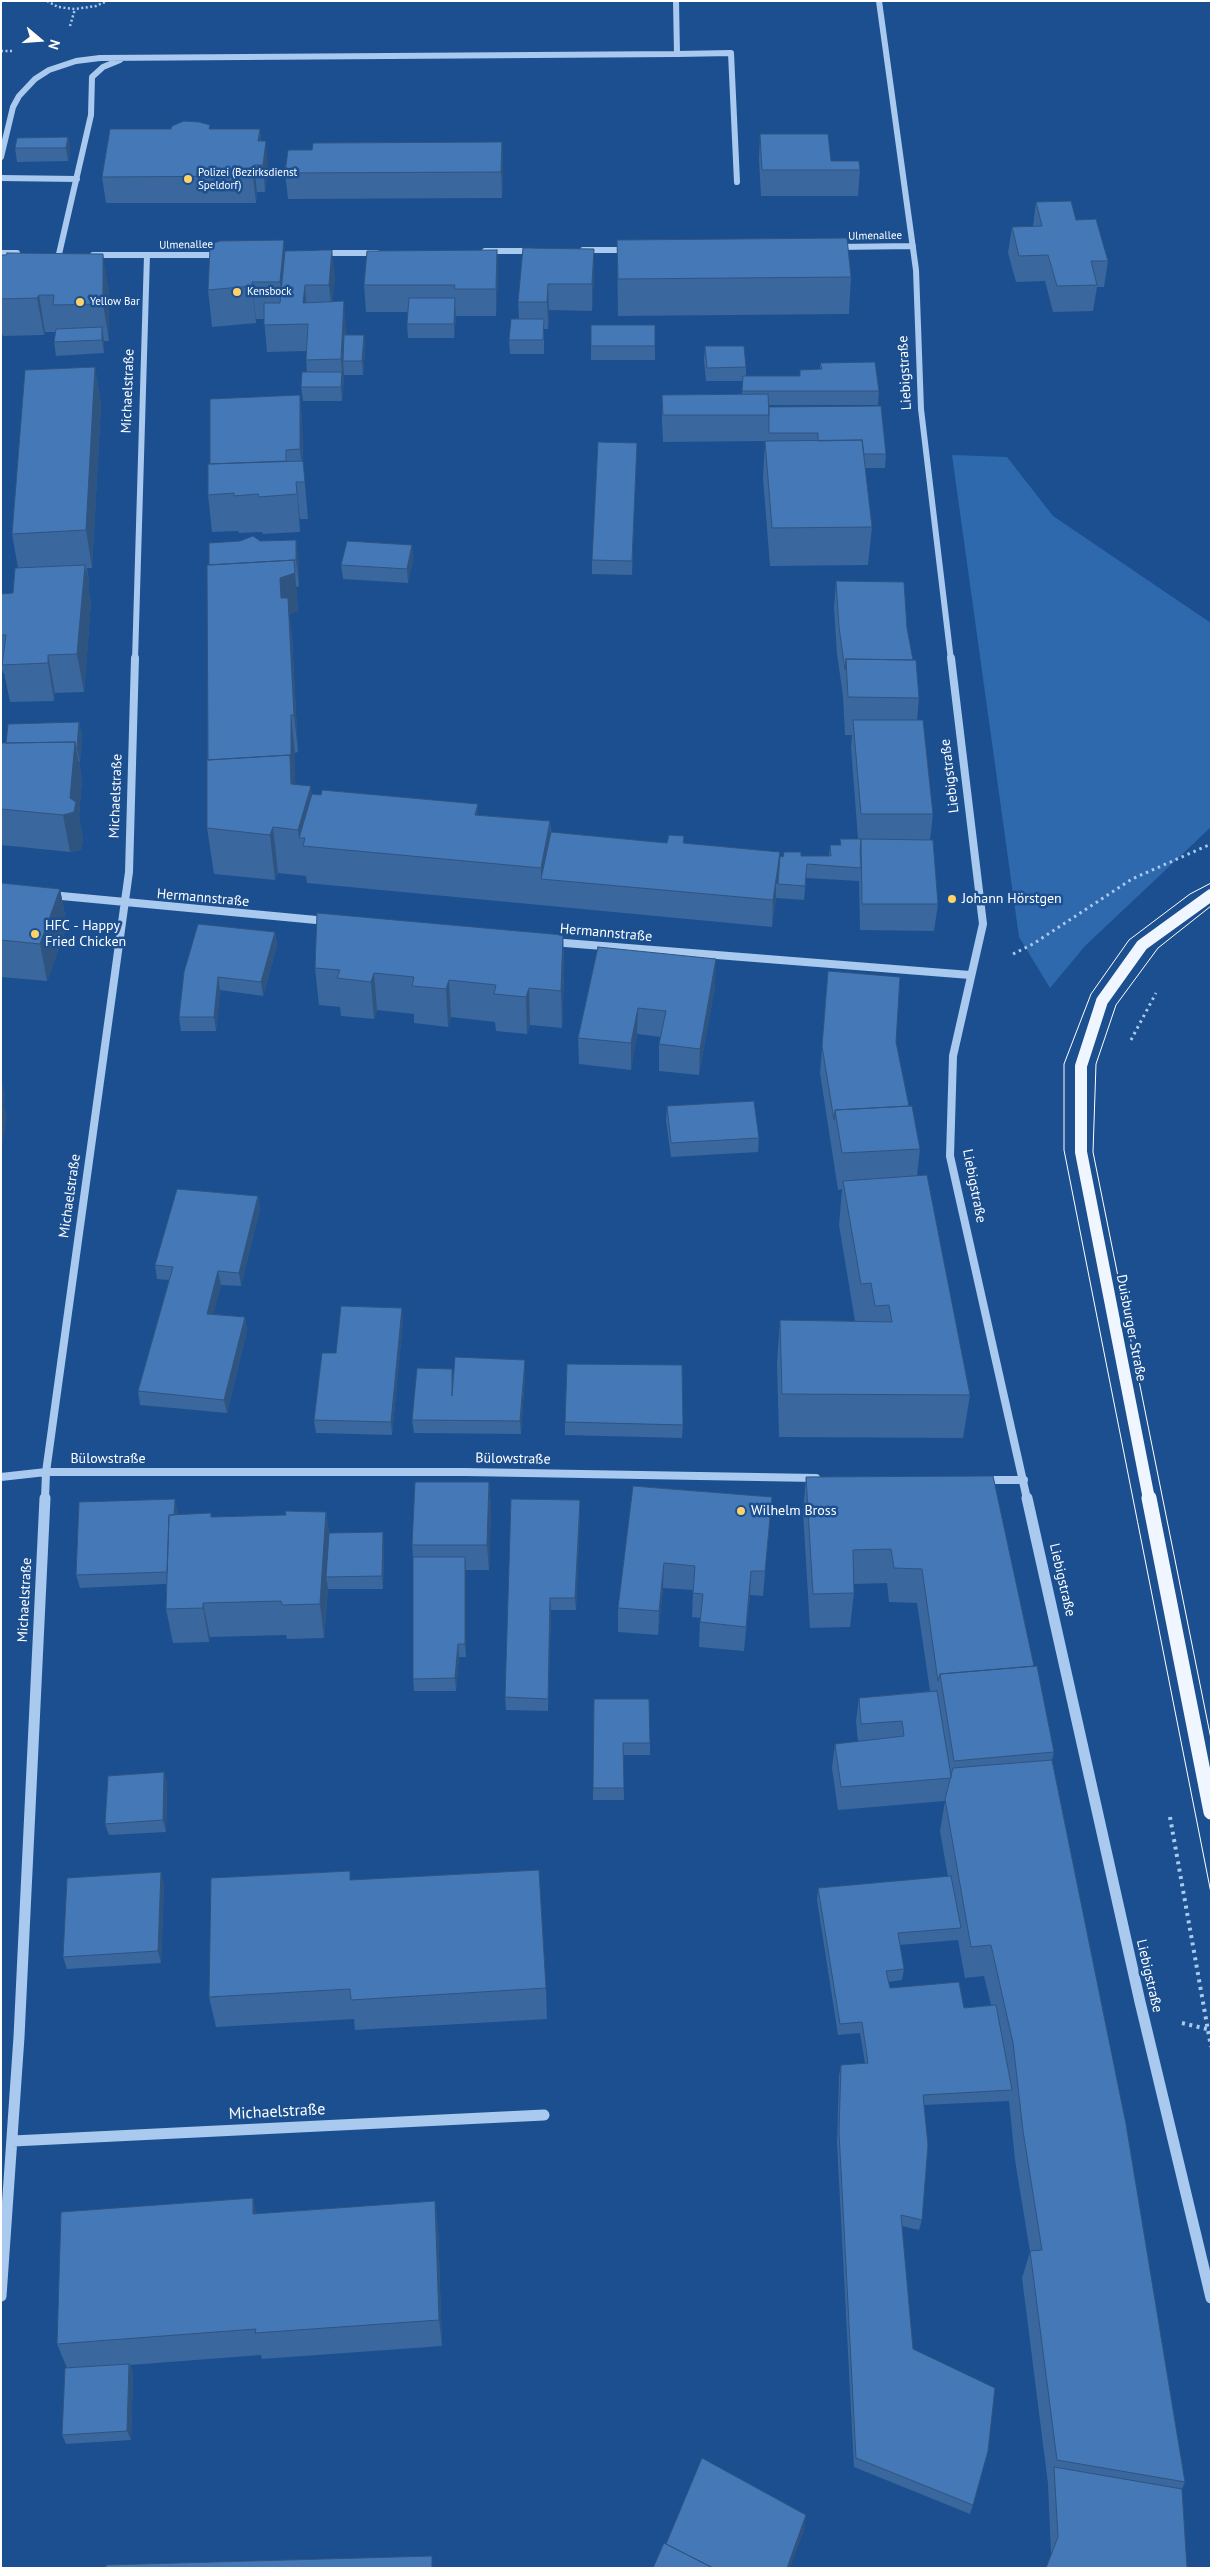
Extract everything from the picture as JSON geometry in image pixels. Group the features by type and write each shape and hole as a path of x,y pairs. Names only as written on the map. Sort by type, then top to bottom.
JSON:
{"main road":[{"name":"Duisburger Straße","path":"1211,895 1142,945 1102,1001 1081,1066 1081,1152 1211,1812"}],"street":[{"path":"676,1 678,54"},
{"name":"Liebigstraße","path":"879,1 916,270 921,409 983,924 953,1056 950,1156 1138,1992 1211,2298"},
{"path":"59,254 91,115 92,77 103,67 125,58 731,53 737,182"},
{"path":"1,178 76,179"},
{"name":"Ulmenallee","path":"826,247 913,246"},
{"path":"577,250 637,250"},
{"path":"478,251 538,251"},
{"path":"309,254 389,252"},
{"path":"1,253 20,254"},
{"path":"49,254 68,254"},
{"name":"Ulmenallee","path":"87,255 230,254"},
{"name":"Michaelstraße","path":"1,2296 13,2141 46,1472 126,903 130,862 147,255"},
{"name":"Hermannstraße","path":"39,894 332,922"},
{"name":"Hermannstraße","path":"541,941 970,975"},
{"name":"Bülowstraße","path":"1,1477 46,1472 466,1472 830,1478"},
{"path":"977,1480 1024,1480"},
{"name":"Michaelstraße","path":"13,2141 544,2115"}],"lane":[{"path":"1,157 13,107 19,96 35,79 48,70 76,61 125,58"}],"path":[{"path":"47,1 58,7 74,9 96,6 107,1"},
{"path":"970,975 1033,944 1132,879 1211,844"},
{"path":"1127,1048 1157,991"}],"shaded area":[{"path":"952,455 1007,457 1053,516 1211,623 1211,827 1085,946 1050,988 1019,937"}],"building":[{"path":"184,121 210,125 209,129 260,129 258,141 266,141 263,165 254,165 253,176 102,177 110,129 171,129 172,126"},
{"path":"760,134 828,134 831,161 859,161 860,170 762,170"},
{"path":"68,137 66,148 15,148 17,138"},
{"path":"502,142 501,172 285,173 288,150 312,150 313,143"},
{"path":"1071,201 1076,220 1096,219 1108,261 1091,261 1097,285 1057,286 1048,255 1019,256 1012,227 1042,226 1036,202"},
{"path":"847,238 851,277 618,279 617,240"},
{"path":"284,240 280,282 252,282 252,286 208,290 210,248 214,243 220,241"},
{"path":"523,248 594,249 592,284 548,284 547,302 518,302"},
{"path":"332,250 329,285 305,285 303,303 344,301 341,359 306,360 308,324 264,325 264,303 280,303 285,251"},
{"path":"497,250 496,289 454,289 455,285 364,285 367,251"},
{"path":"7,253 103,254 103,304 53,305 54,295 39,295 37,298 1,299 1,255 6,255"},
{"path":"409,298 455,298 454,324 407,324"},
{"path":"511,319 544,319 543,340 509,340"},
{"path":"591,325 655,325 655,346 591,346"},
{"path":"102,327 102,340 54,342 56,329"},
{"path":"344,335 364,335 362,361 343,361"},
{"path":"705,346 744,346 746,367 707,368"},
{"path":"875,362 879,391 742,391 743,376 800,376 800,370 822,369 820,363"},
{"path":"95,367 86,530 12,534 25,370"},
{"path":"302,372 342,372 341,387 301,387"},
{"path":"768,394 769,415 663,415 662,395"},
{"path":"300,395 300,449 286,450 286,461 210,464 210,399"},
{"path":"881,406 886,454 864,454 862,440 818,441 818,433 769,433 769,407"},
{"path":"862,440 872,527 772,528 765,441"},
{"path":"598,442 637,443 632,561 592,560"},
{"path":"303,461 305,482 296,482 297,494 259,497 258,494 234,496 234,493 208,495 208,464"},
{"path":"253,536 260,541 296,540 296,560 209,565 209,543 240,541"},
{"path":"347,541 412,545 407,569 341,565"},
{"path":"294,560 295,573 280,578 281,598 288,598 294,715 291,715 291,763 290,755 208,760 207,565"},
{"path":"85,565 77,654 48,655 48,663 2,665 6,635 1,635 1,594 13,593 15,568"},
{"path":"836,581 904,582 907,628 913,660 846,659 845,670 839,627"},
{"path":"846,659 916,660 919,698 848,697"},
{"path":"853,720 923,720 933,814 861,814"},
{"path":"79,722 77,748 75,742 6,743 8,724"},
{"path":"75,742 70,798 76,802 74,812 63,815 1,809 1,743"},
{"path":"290,755 291,784 311,786 298,830 273,827 270,835 207,828 207,760"},
{"path":"322,790 478,804 475,815 550,821 541,868 303,846 305,838 299,838 312,794 321,795"},
{"path":"551,832 667,843 669,835 684,836 683,843 780,852 773,900 541,879"},
{"path":"840,839 861,839 861,868 807,864 805,886 778,884 780,856 783,857 784,852 801,852 801,856 831,856 830,845 841,845"},
{"path":"861,839 933,840 938,904 862,904"},
{"path":"1,883 60,889 40,944 1,940"},
{"path":"317,913 563,935 561,991 529,988 526,997 494,994 496,985 449,980 446,989 412,986 414,977 374,973 371,982 337,978 340,970 315,968"},
{"path":"198,924 275,932 261,982 218,977 214,1017 179,1017 184,972"},
{"path":"598,947 716,959 700,1049 659,1044 666,1011 638,1008 631,1043 578,1038"},
{"path":"828,971 900,977 896,1042 909,1106 835,1110 834,1120 822,1046"},
{"path":"754,1101 759,1138 671,1143 667,1106"},
{"path":"912,1106 920,1149 842,1153 835,1110"},
{"path":"927,1175 970,1395 782,1394 780,1320 892,1322 889,1305 875,1306 871,1283 861,1284 843,1181"},
{"path":"177,1189 258,1196 239,1273 218,1271 207,1314 245,1317 224,1400 138,1391 173,1267 155,1265"},
{"path":"341,1306 402,1308 391,1422 314,1420 322,1353 336,1353"},
{"path":"455,1357 525,1360 520,1421 412,1420 417,1368 452,1369 452,1396"},
{"path":"567,1364 682,1365 683,1425 565,1422"},
{"path":"993,1476 1034,1666 940,1674 938,1681 922,1569 894,1568 891,1549 853,1550 854,1593 813,1594 806,1477"},
{"path":"415,1482 489,1482 487,1545 412,1545"},
{"path":"633,1486 772,1497 765,1571 751,1571 746,1627 700,1622 703,1594 693,1593 695,1566 664,1563 659,1611 618,1608"},
{"path":"175,1499 174,1515 169,1515 167,1572 76,1575 79,1502"},
{"path":"511,1499 580,1500 575,1598 550,1598 548,1699 505,1697"},
{"path":"285,1511 326,1512 320,1604 282,1605 281,1601 203,1603 203,1608 166,1609 169,1515 211,1513 211,1517 286,1515"},
{"path":"383,1532 382,1576 326,1577 329,1533"},
{"path":"413,1557 465,1557 465,1644 458,1644 455,1678 413,1679"},
{"path":"1037,1666 1054,1752 954,1761 940,1674"},
{"path":"937,1691 951,1778 841,1787 835,1744 904,1736 902,1721 861,1724 859,1698"},
{"path":"594,1699 649,1699 650,1743 623,1743 624,1788 593,1788"},
{"path":"1052,1760 1126,2124 1185,2482 1057,2460 1030,2251 1042,2250 1023,2131 1013,2043 991,1945 971,1947 945,1799 953,1768"},
{"path":"164,1772 163,1820 105,1824 108,1776"},
{"path":"539,1870 546,1988 351,2000 350,1989 209,1997 211,1878 350,1871 350,1880"},
{"path":"161,1872 158,1951 63,1957 67,1878"},
{"path":"951,1876 961,1928 898,1933 904,1969 886,1971 890,1988 959,1982 964,2008 996,2005 1012,2090 923,2095 928,2145 922,2220 901,2215 913,2349 995,2388 988,2451 973,2505 856,2458 839,2132 841,2065 868,2063 862,2022 840,2024 818,1888"},
{"path":"253,2198 253,2214 435,2201 439,2320 255,2333 256,2329 57,2344 61,2212"},
{"path":"129,2364 127,2431 62,2435 65,2368"},
{"path":"702,2458 806,2515 787,2568 713,2568 666,2544"},
{"path":"1054,2467 1182,2489 1187,2568 1046,2568 1058,2537"},
{"path":"664,2543 713,2568 653,2568"},
{"path":"432,2556 432,2568 106,2568 106,2565"}],"tram line":[{"path":"1211,883 1190,894 1129,940 1091,994 1064,1064 1064,1150 1211,1893"},
{"path":"1211,906 1158,948 1116,1005 1096,1064 1093,1152 1211,1739"}],"place":[{"name":"Polizei (Bezirksdienst Speldorf)","path":"188,179"},
{"name":"Kensbock","path":"237,292"},
{"name":"Yellow Bar","path":"80,302"},
{"name":"Johann Hörstgen","path":"952,899"},
{"name":"HFC - Happy Fried Chicken","path":"35,934"},
{"name":"Wilhelm Bross","path":"741,1511"}]}
